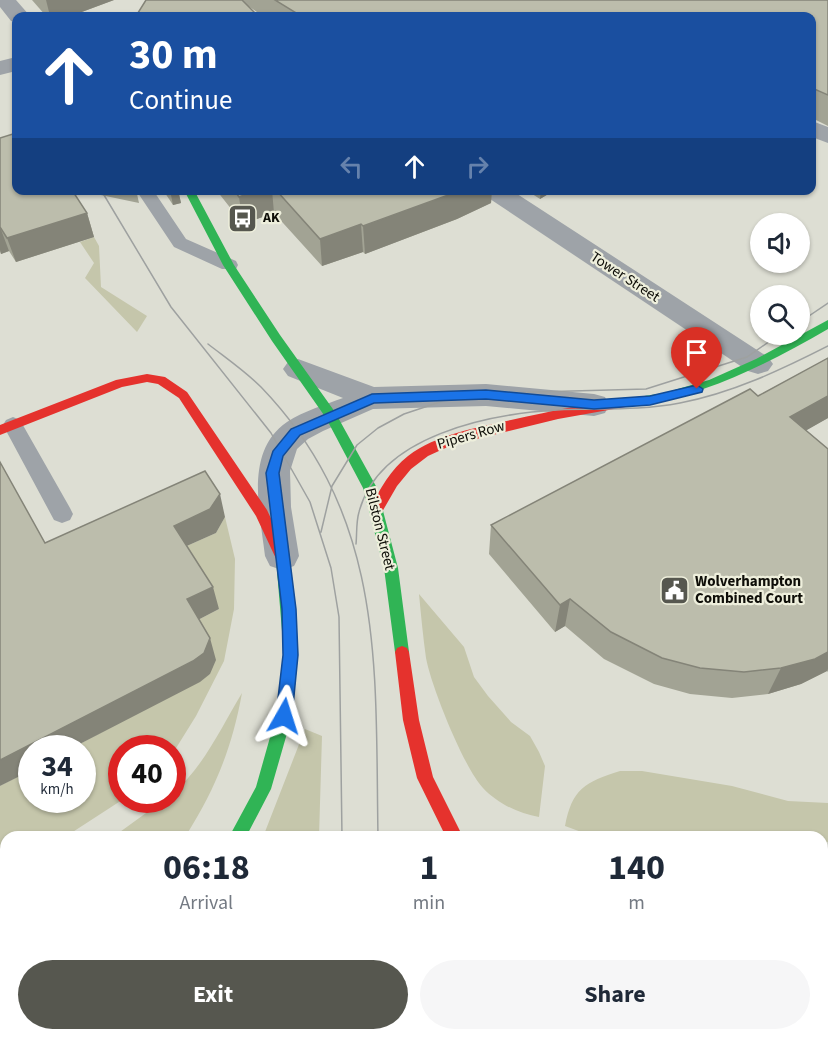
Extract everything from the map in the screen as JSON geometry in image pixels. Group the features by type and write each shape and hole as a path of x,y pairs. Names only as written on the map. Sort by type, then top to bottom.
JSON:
{"main road":[{"name":"Bilston Street","path":"192,195 229,265 331,416 364,473 377,508 391,568 411,720 425,778 452,831"},
{"name":"Pipers Row","path":"377,508 388,484 398,471 422,451 444,441 594,405 650,400 697,389 758,364 828,324"},
{"path":"6,428 120,382 140,377 166,380 183,395 262,514 283,558 291,655 284,716 263,789 240,831"}],"street":[{"path":"5,0 16,12"},
{"name":"Tower Street","path":"501,195 758,364"},
{"name":"Pipers Row","path":"298,369 372,398 486,395 594,405"},
{"path":"283,558 273,473 277,455 295,432 372,398"}],"lane":[{"path":"147,195 180,243 229,265"},
{"path":"6,428 62,514"}],"green space":[{"path":"94,237 99,246 101,287 147,316 137,332 85,278 94,263 80,242"},
{"path":"225,517 235,559 234,609 224,661 184,735 108,735 108,809 74,831 0,831 0,786 18,777 18,813 96,813 96,735 210,674 194,622 219,609 180,549 216,533"},
{"path":"419,594 464,647 474,677 488,696 511,722 530,736 539,752 545,766 539,817 531,816 502,803 483,788 475,778 449,726 429,671"},
{"path":"242,693 233,732 221,768 188,831 121,831 146,813 186,813 186,781 203,759"},
{"path":"305,729 322,736 319,831 265,831"},
{"path":"620,771 642,771 732,786 788,801 828,803 828,831 579,831 565,826 576,795 589,783"}],"building":[{"path":"146,0 242,0 254,12 138,12"},
{"path":"275,0 828,0 828,95 816,90 816,12 294,12"},
{"path":"12,134 12,195 75,195 87,213 7,238 0,227 0,138"},
{"path":"280,195 448,195 363,226 361,224 320,239"},
{"name":"Wolverhampton Combined Court","path":"828,358 828,396 790,417 828,449 828,652 815,659 781,668 744,672 700,668 662,658 611,632 570,599 560,605 491,525 750,389 758,396"},
{"path":"0,462 45,543 205,471 220,494 210,509 174,526 213,587 187,599 210,638 204,653 193,661 49,735 18,735 18,751 0,760"}],"tram line":[{"path":"104,195 171,307 271,433 310,502 331,568 339,617 342,831"},
{"path":"810,315 828,303"},
{"path":"208,344 261,387 302,437 331,488"},
{"path":"331,488 357,445 378,428 404,414 443,401 500,393 646,389 747,357 764,345"},
{"path":"356,544 359,512 371,486 389,464 413,447 440,434 470,424 530,412 649,407 699,399 756,380 828,346"},
{"path":"321,532 331,488"},
{"path":"331,488 353,543 366,598 373,655 378,831"}],"traffic: fast":[{"path":"192,195 229,265 276,338 331,415 370,488 391,568 402,652"},
{"path":"638,401 664,397 713,383 760,362 828,324"},
{"path":"240,831 263,789 284,716 291,655 283,559"}],"traffic: jam":[{"path":"0,430 120,383 147,378 161,380 183,395 262,514 283,559"},
{"path":"377,508 392,482 406,465 447,441 558,414 638,401"},
{"path":"402,652 411,720 425,778 452,831"}],"place":[{"name":"AK","path":"242,218"},
{"name":"Wolverhampton Combined Court","path":"674,590"}],"route":[{"path":"284,716 291,655 289,609 273,473 277,455 295,432 372,398 486,395 594,405 650,400 697,389"}]}
